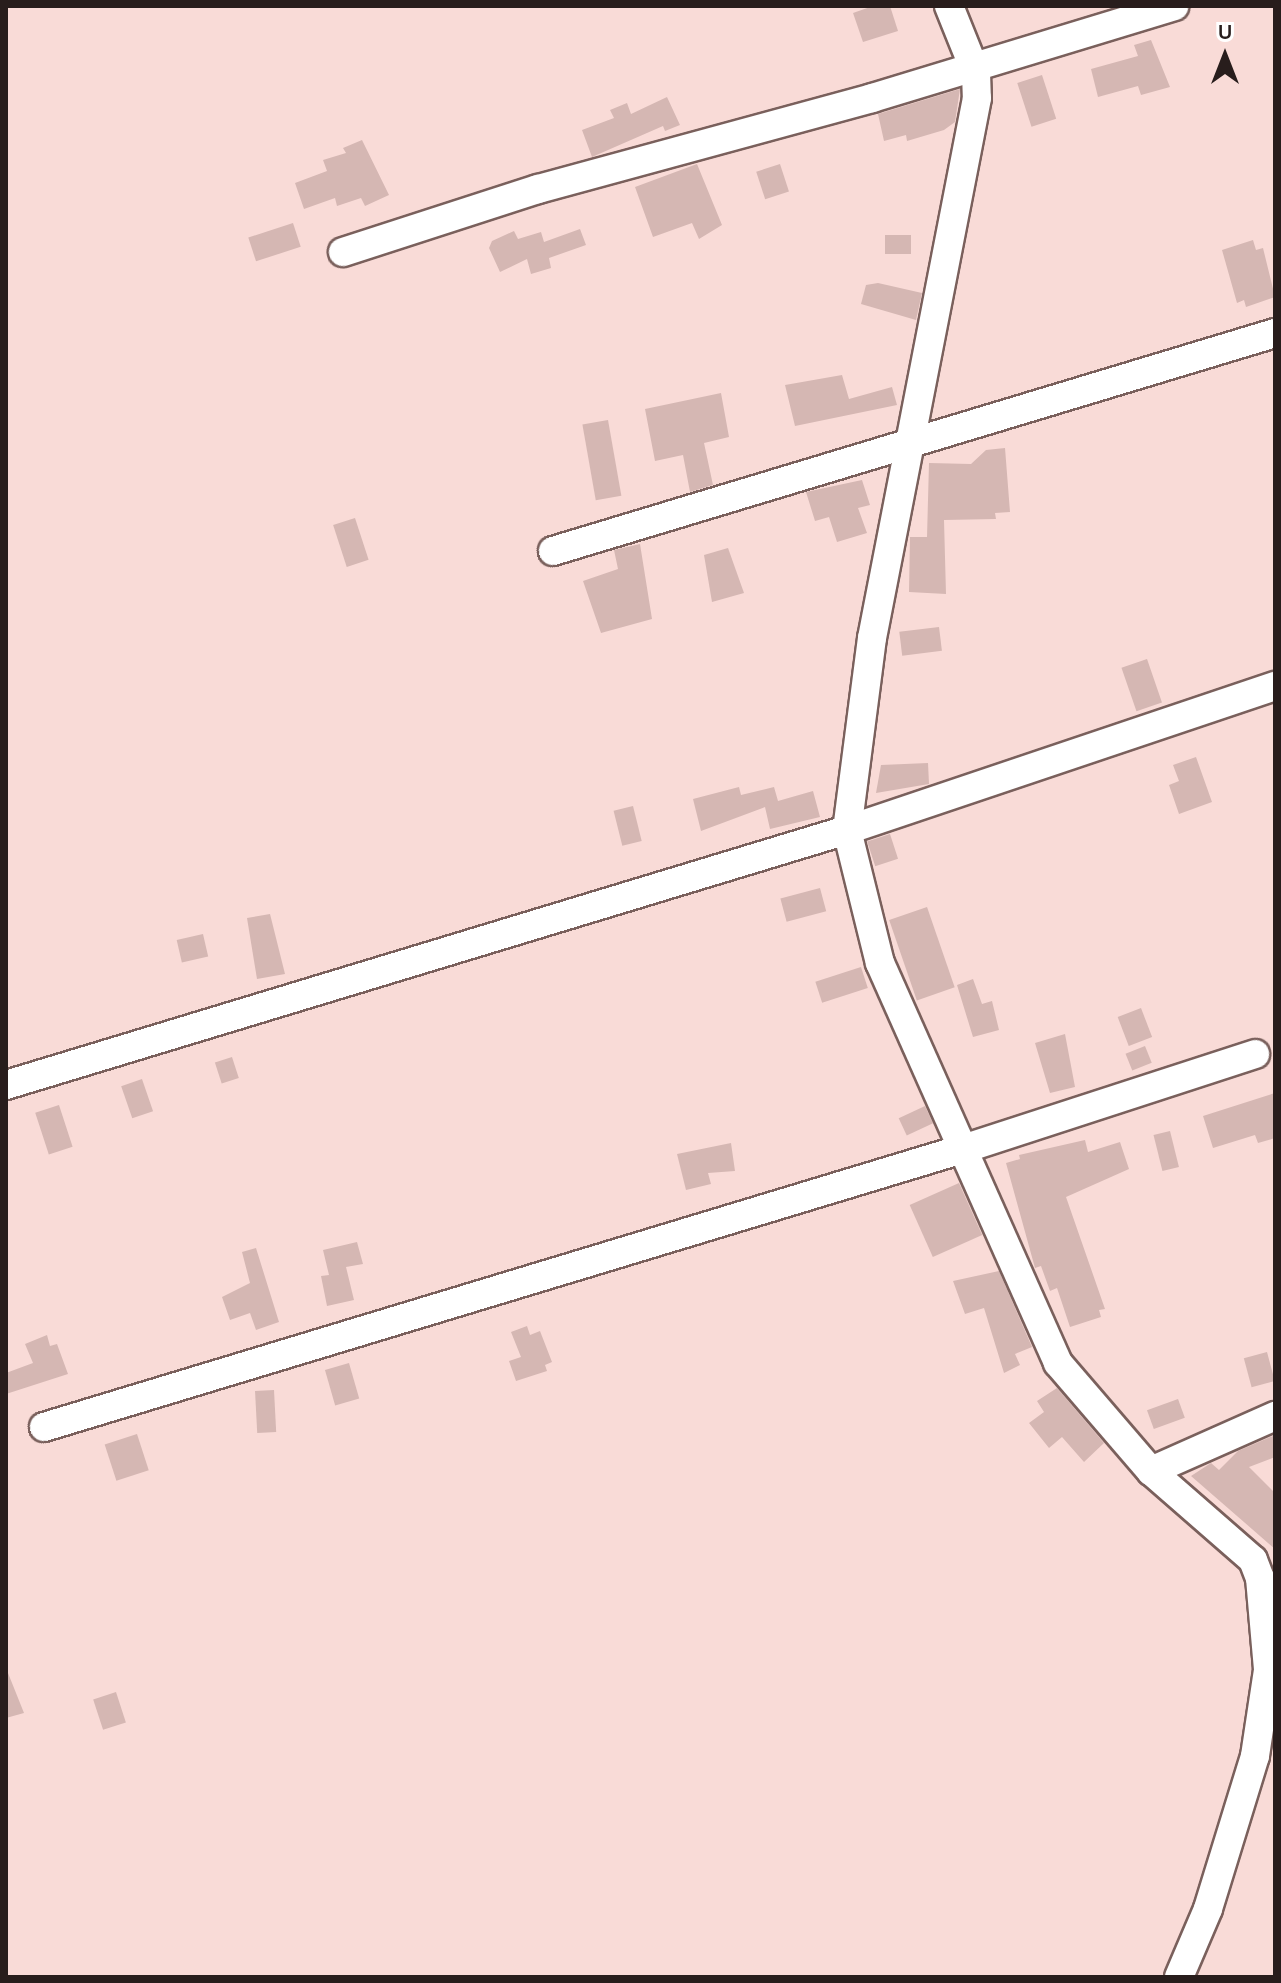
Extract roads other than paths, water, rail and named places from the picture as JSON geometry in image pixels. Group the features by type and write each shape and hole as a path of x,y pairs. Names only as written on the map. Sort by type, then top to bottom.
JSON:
{"street":[{"path":"949,6 973,65 977,98 872,638 847,830 880,963 966,1148 1058,1363 1151,1471 1253,1560 1260,1578 1268,1670 1265,1751 1208,1909 1179,1977"},
{"path":"343,252 538,189 872,98 1174,6"},
{"path":"553,551 1275,333"},
{"path":"6,1085 847,830 1275,686"},
{"path":"44,1427 966,1148 1255,1054"},
{"path":"1151,1471 1275,1416"}]}
